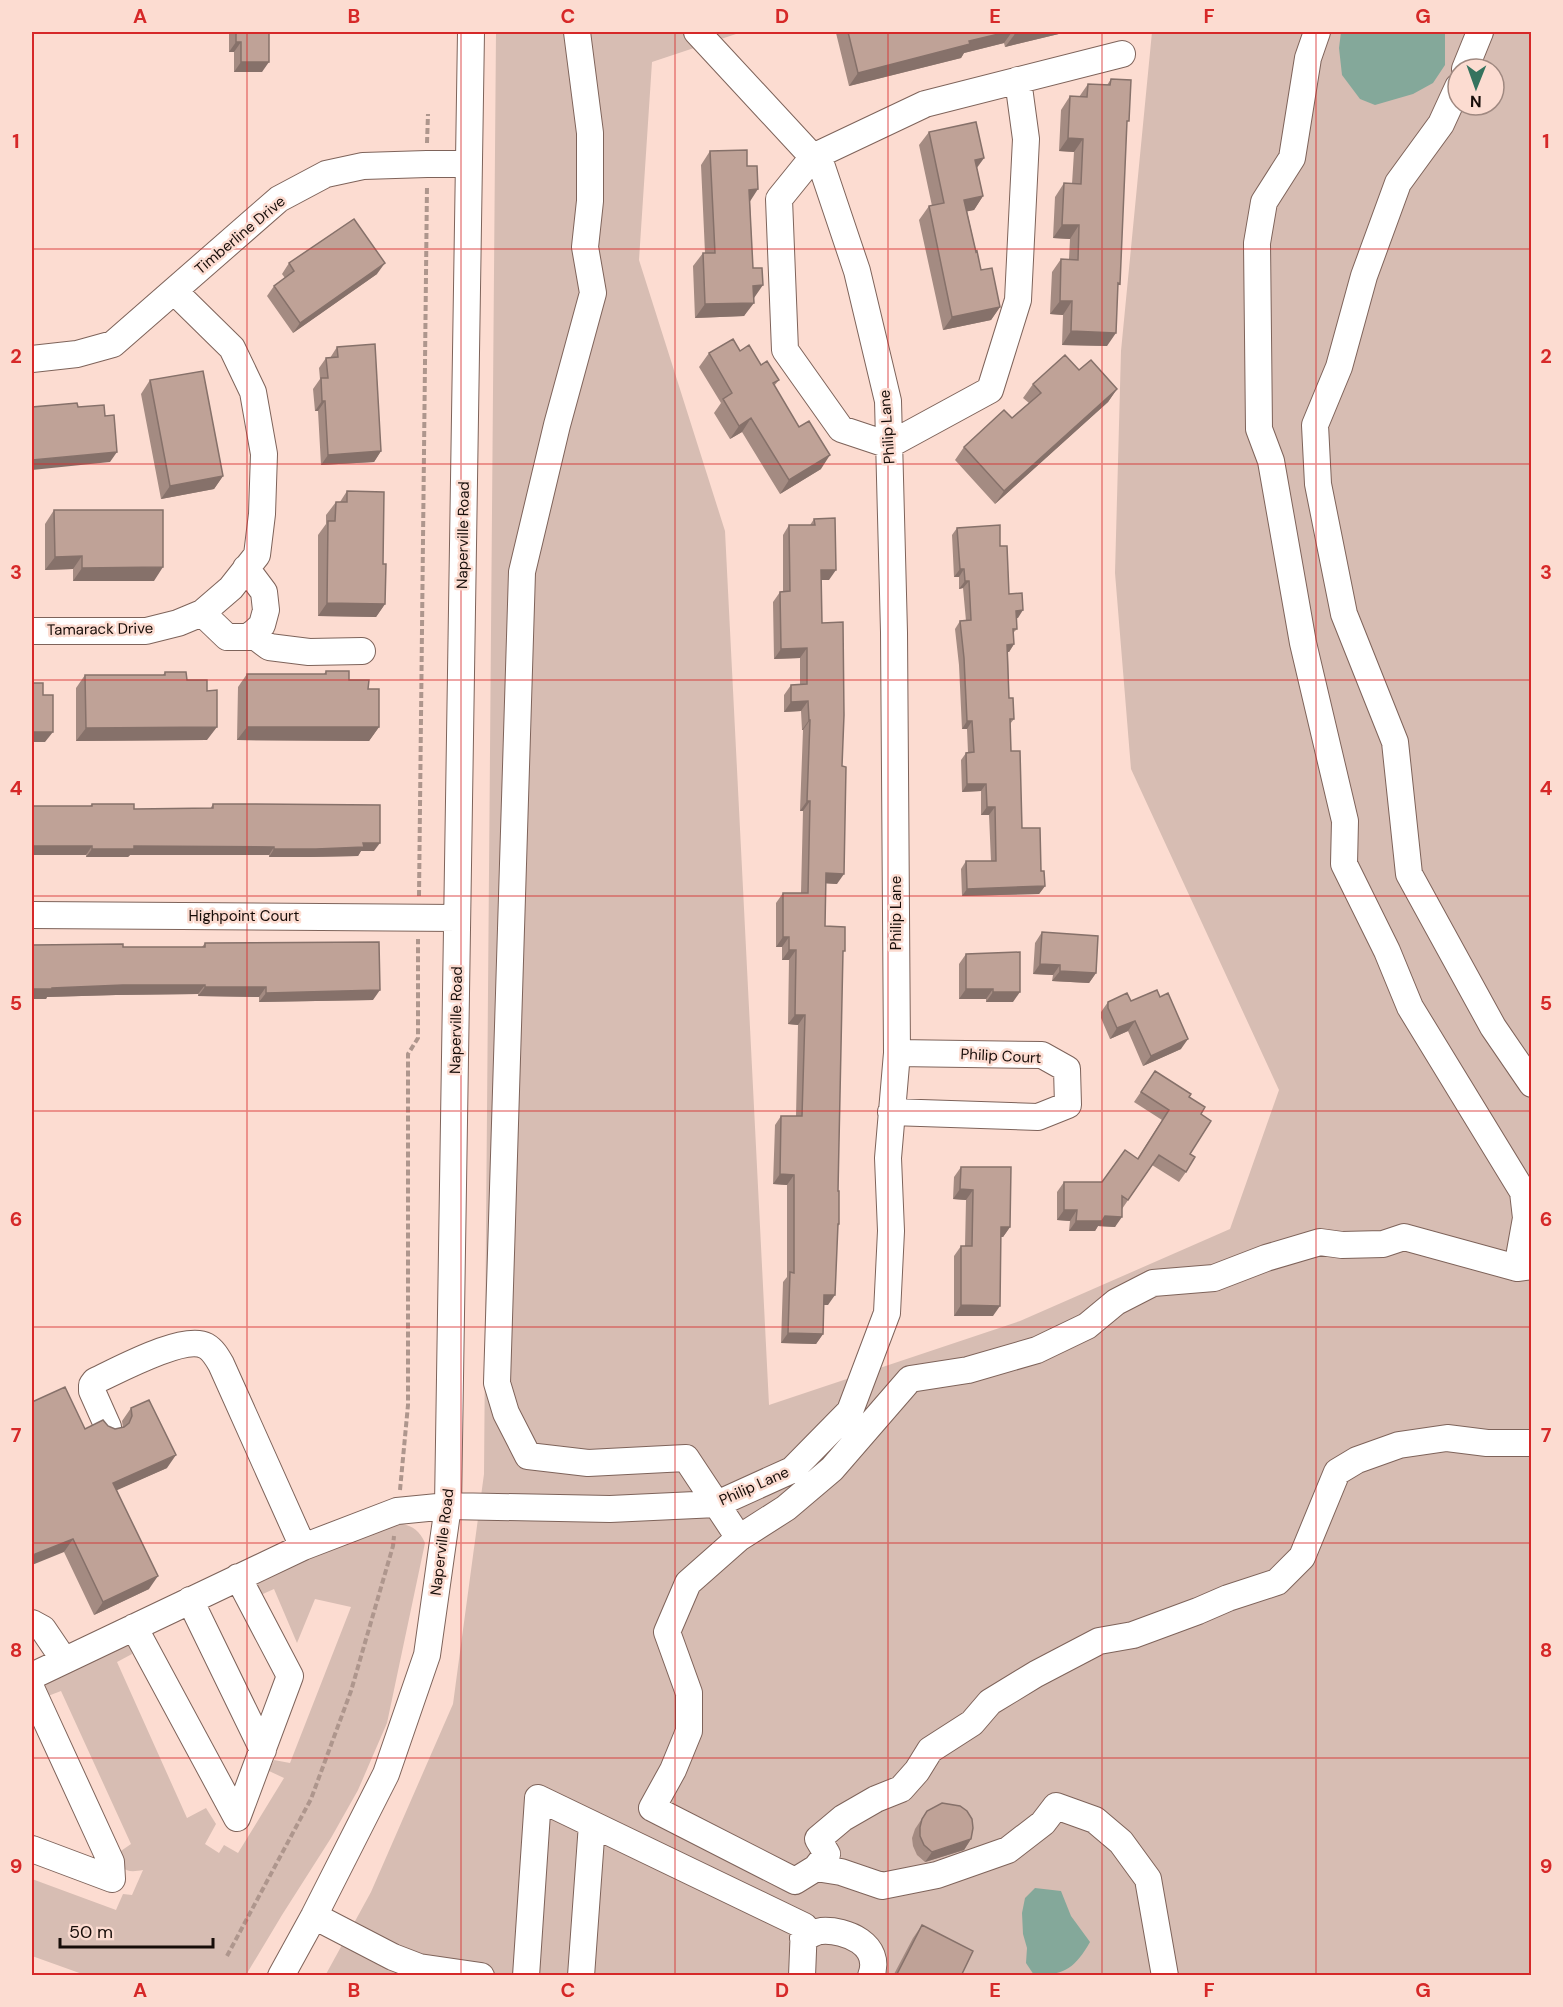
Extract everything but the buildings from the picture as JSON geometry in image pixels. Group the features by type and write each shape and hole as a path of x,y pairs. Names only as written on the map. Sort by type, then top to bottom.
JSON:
{"street":[{"name":"Naperville Road","path":"281,1976 386,1774 427,1655 448,1506 471,32"},
{"path":"577,32 590,133 590,201 585,247 593,293 557,425 522,572 497,1383 506,1413 528,1456 588,1463 686,1458 739,1538"},
{"name":"Philip Lane","path":"32,1676 303,1547 397,1510 448,1506 610,1509 717,1504 792,1470 850,1411 887,1313 891,1231 888,1158 897,1053 894,632 888,401 857,271 822,167 697,32"},
{"path":"1317,32 1308,58 1292,158 1264,202 1257,243 1259,429 1271,461 1303,643 1345,821 1344,864 1387,951 1410,1007 1523,1192 1529,1217 1524,1267 1404,1237 1383,1244 1342,1245 1320,1242 1266,1258 1214,1278 1153,1283 1116,1302 1088,1326 1037,1350 968,1370 910,1379 832,1469 786,1508 739,1538 688,1583 667,1632 689,1693 689,1731 673,1770 652,1808 795,1881 816,1868 827,1854 818,1839 843,1818 876,1799 901,1789 917,1771 930,1750 972,1723 990,1702 1036,1674 1099,1641 1133,1635 1228,1598 1277,1582 1302,1557 1337,1472 1357,1460 1399,1445 1447,1438 1487,1443 1532,1443"},
{"path":"1470,57 1480,32"},
{"path":"1018,80 1026,139 1018,300 990,390 890,446 841,429 785,350 779,200 813,157 925,104 1018,80 1122,54"},
{"path":"1446,113 1441,124 1398,183 1364,276 1339,367 1315,425 1318,484 1344,614 1395,742 1409,874 1493,1027 1532,1084"},
{"name":"Timberline Drive","path":"32,360 77,354 113,344 279,199 326,174 363,166 469,165"},
{"name":"Tamarack Drive","path":"32,631 146,631 178,623 202,613 231,588 257,555 264,454 253,392 232,348 174,291"},
{"path":"202,613 227,637 249,637 262,625 266,610 264,592 246,568"},
{"path":"252,634 269,647 309,652 362,651"},
{"name":"Highpoint Court","path":"32,915 457,918"},
{"name":"Philip Court","path":"891,1112 1038,1117 1068,1105 1067,1069 1042,1055 897,1053"},
{"path":"108,1427 92,1391 95,1381 177,1346 191,1343 204,1345 222,1364 303,1547"},
{"path":"134,1627 237,1818 290,1676 238,1577"},
{"path":"190,1600 263,1750"},
{"path":"32,1623 44,1629 64,1660"},
{"path":"32,1690 111,1862 112,1879 32,1849"},
{"path":"526,1976 538,1797 804,1926 802,1976"},
{"path":"816,1868 841,1872 882,1886 937,1875 1008,1850 1043,1823 1056,1806 1095,1820 1121,1842 1148,1879 1165,1976"},
{"path":"581,1976 592,1824"},
{"path":"314,1916 393,1957 419,1967 481,1976"},
{"path":"803,1938 812,1933 830,1932 850,1935 861,1941 873,1958 870,1976"}],"path":[{"path":"419,888 428,114"},
{"path":"227,1956 311,1799 351,1691 393,1546 408,1405 408,1054 418,1038 418,934"}],"shaded area":[{"path":"496,32 742,32 652,62 639,260 725,531 769,1405 1020,1321 1230,1229 1279,1090 1131,769 1115,573 1121,351 1152,32 1531,32 1531,1975 325,1976 371,1892 453,1704 484,1474"},
{"path":"1341,32 1445,32 1445,65 1433,83 1413,94 1375,105 1360,99 1342,75 1339,48"},
{"path":"384,1522 414,1528 425,1543 387,1723 358,1790 246,1975 85,1975 32,1956 32,1879 116,1910 123,1894 132,1895 143,1870 129,1871 121,1864 118,1853 131,1844 61,1691 48,1696 39,1685 126,1643 130,1646 132,1654 117,1662 187,1818 206,1808 216,1824 205,1844 219,1853 224,1845 238,1853 284,1778 269,1771 274,1760 290,1763 351,1607 315,1599 297,1643 274,1589 256,1597 249,1582"},
{"path":"1035,1888 1061,1891 1071,1916 1090,1942 1074,1964 1061,1972 1034,1975 1026,1963 1027,1948 1023,1934 1022,1913 1025,1898"}]}
